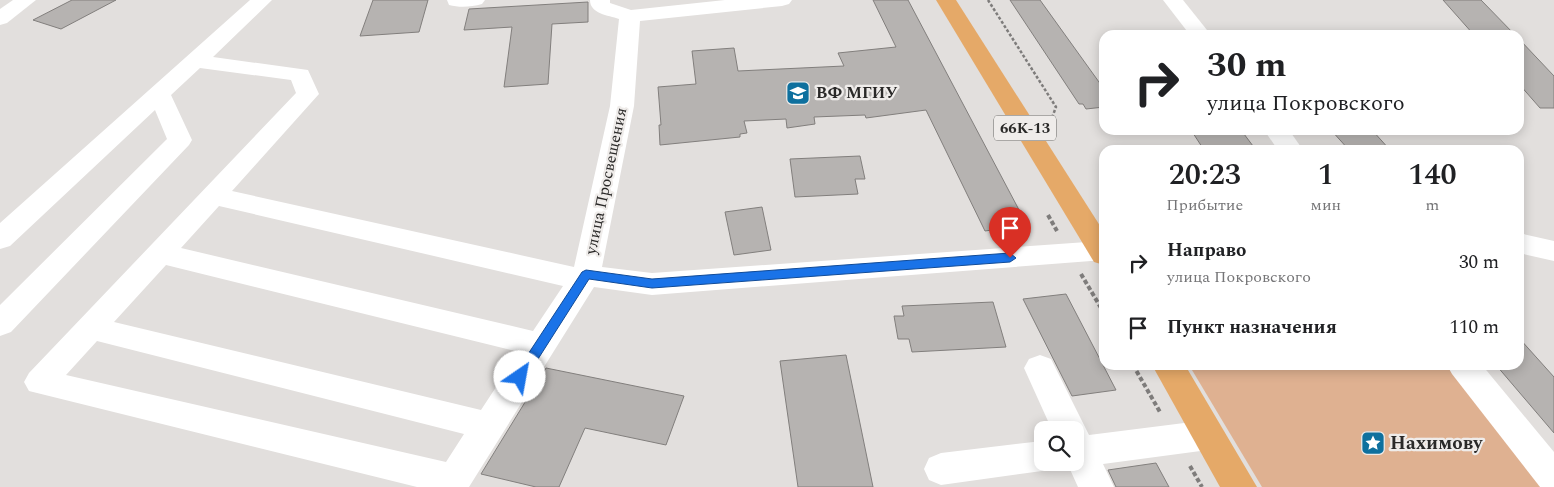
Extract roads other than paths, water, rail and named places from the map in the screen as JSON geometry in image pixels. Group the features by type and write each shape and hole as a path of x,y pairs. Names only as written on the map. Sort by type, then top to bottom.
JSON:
{"main road":[{"name":"66К-13","path":"946,0 1099,248"},
{"path":"1171,370 1239,487"}],"street":[{"path":"0,19 26,0"},
{"path":"0,239 262,0"},
{"path":"600,0 600,6 630,16 782,0"},
{"path":"1173,0 1197,30"},
{"name":"улица Просвещения","path":"452,483 585,277 622,106 630,16"},
{"path":"194,61 300,75 308,94 40,382 452,483"},
{"path":"0,324 180,140 160,93"},
{"path":"1280,135 1288,145"},
{"path":"214,196 585,277 652,284 1099,253"},
{"path":"1524,244 1554,251"},
{"path":"160,253 541,345"},
{"path":"91,328 488,426"},
{"path":"1040,368 1064,421"},
{"path":"1467,370 1554,478"},
{"path":"1084,443 1208,435"},
{"path":"941,469 1034,457"},
{"path":"1084,462 1096,487"}],"place":[{"name":"ВФ МГИУ","path":"798,93"},
{"name":"Нахимову","path":"1373,443"}]}
